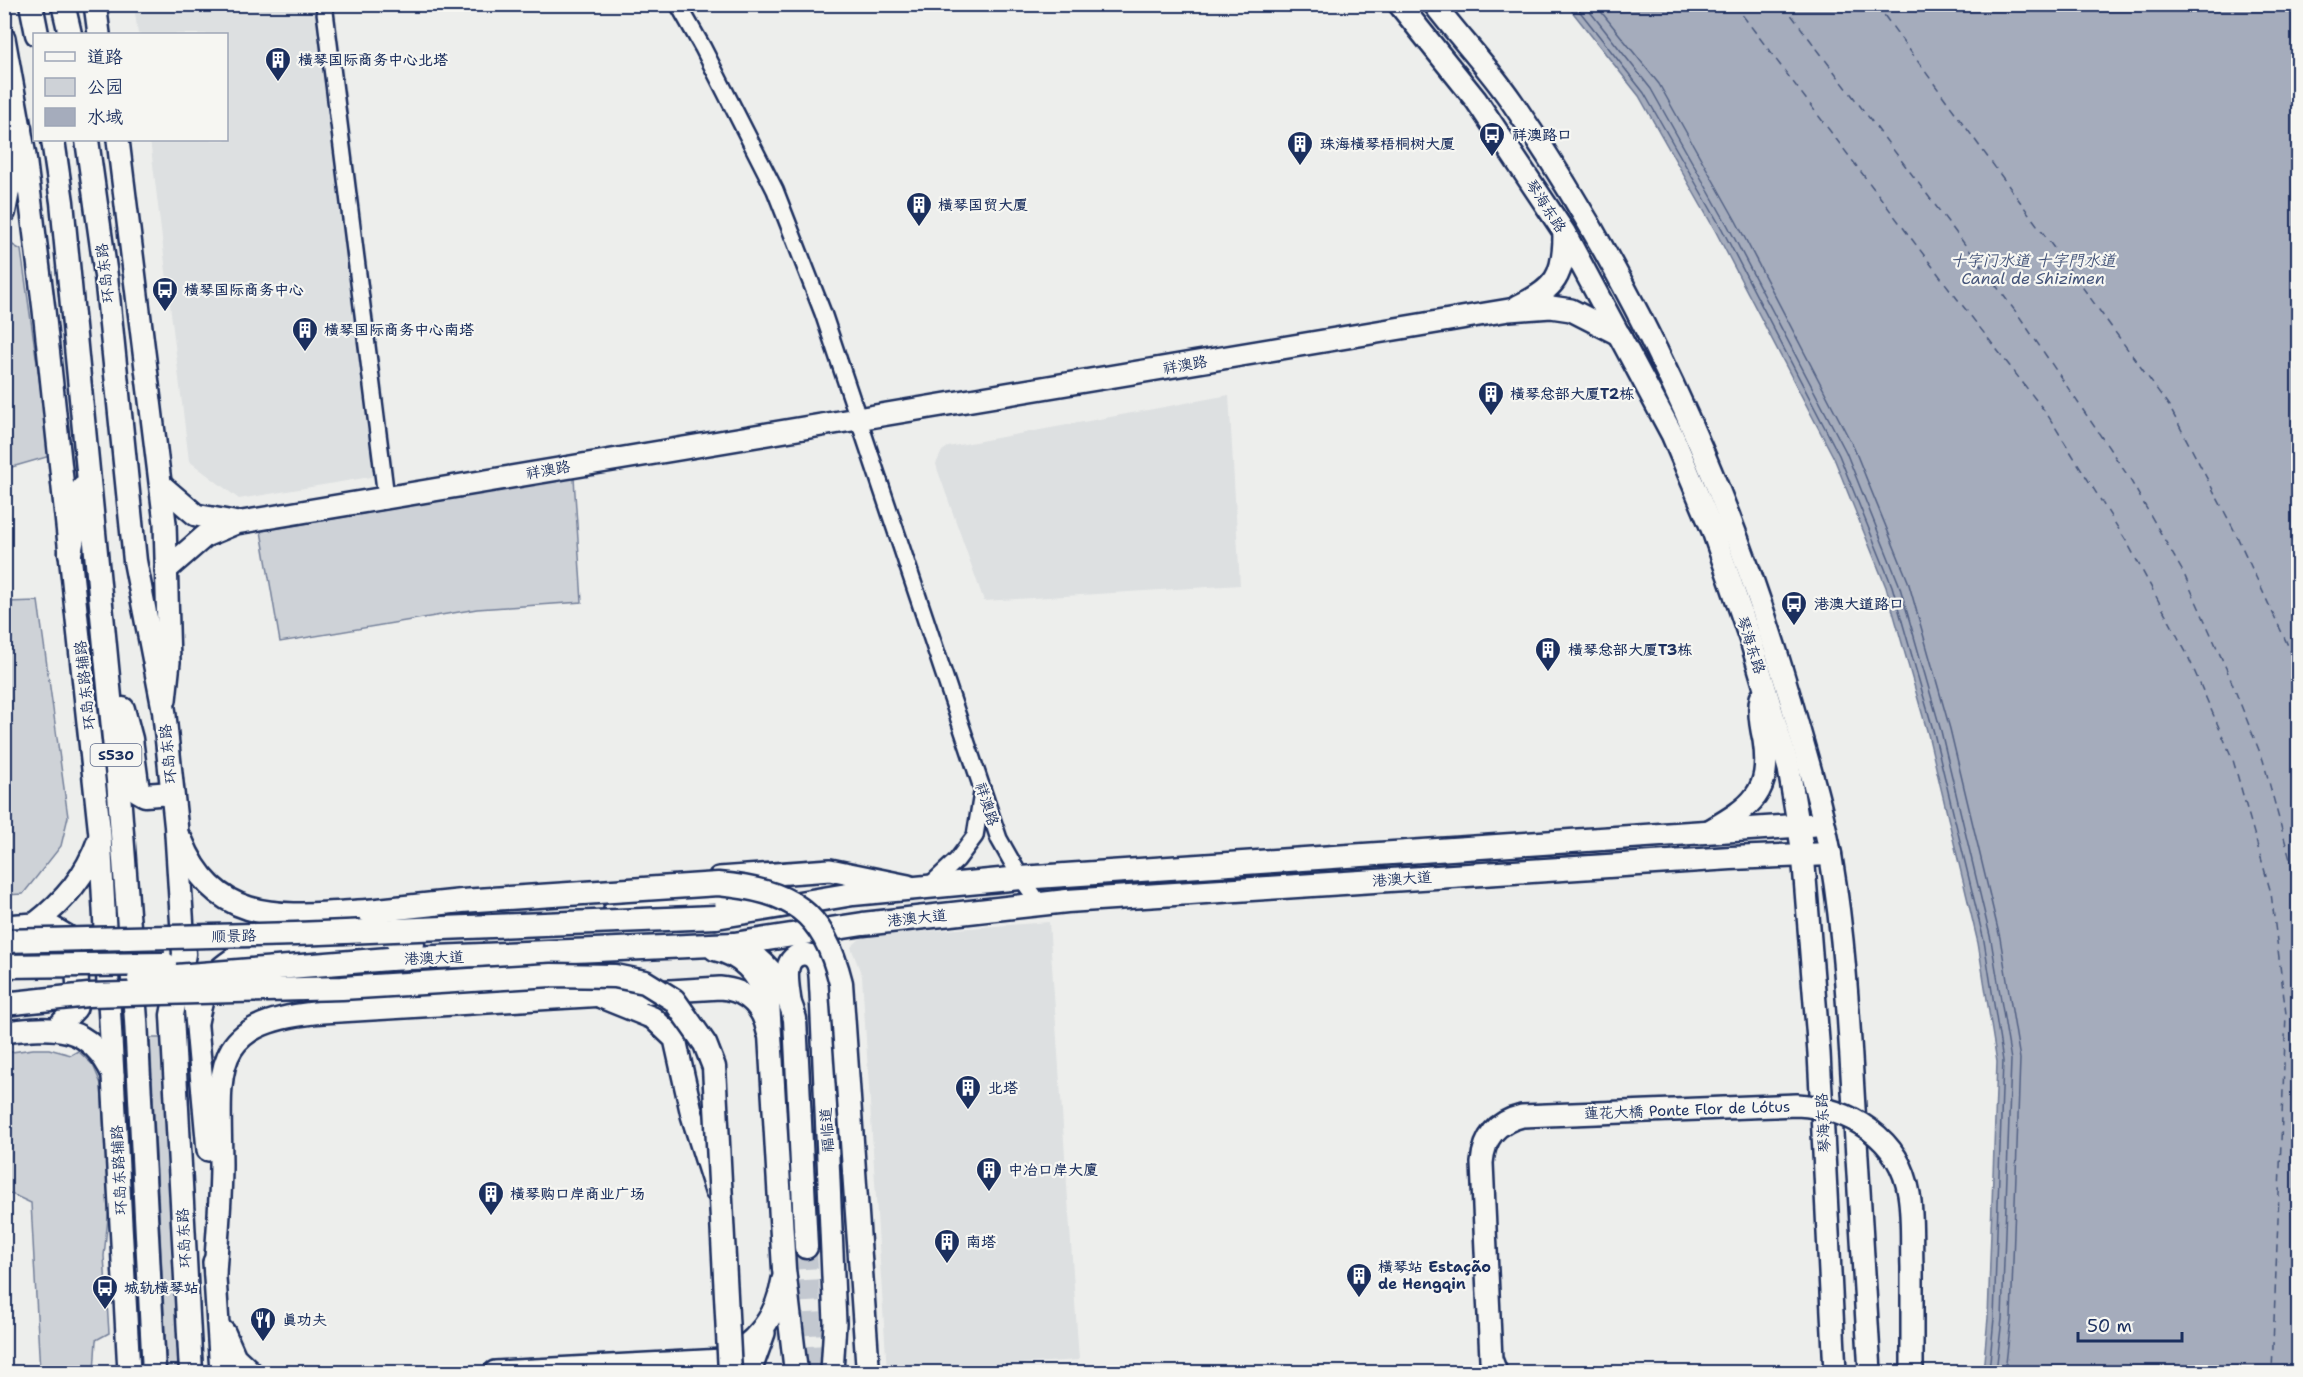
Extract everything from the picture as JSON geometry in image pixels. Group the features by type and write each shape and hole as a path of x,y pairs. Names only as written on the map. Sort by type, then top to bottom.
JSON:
{"main road":[{"path":"31,4 37,33"},
{"path":"63,4 70,33"},
{"path":"95,4 99,33"},
{"name":"琴海东路","path":"1399,4 1476,100 1564,232 1620,335 1672,434 1713,531 1766,690 1789,769 1803,853 1819,1053 1835,1372"},
{"name":"琴海东路","path":"1434,4 1511,100 1626,286 1670,377 1732,522 1776,652 1830,854 1851,1022 1870,1372"},
{"name":"环岛东路辅路","path":"4,38 20,128 44,310 100,835 129,1372"},
{"path":"4,212 20,128"},
{"name":"S530","path":"53,141 62,202 107,647 136,1020 154,1372"},
{"name":"环岛东路","path":"87,141 106,276 135,561 164,711 176,826 178,946 172,1015 192,1372"},
{"path":"118,141 165,524 169,662 164,711"},
{"name":"祥澳路","path":"1509,310 1538,297 1559,275 1564,256 1564,232"},
{"name":"祥澳路","path":"166,570 205,536 236,523 1509,310 1551,308 1571,310 1620,335"},
{"path":"70,553 87,466"},
{"name":"祥澳路","path":"161,485 196,515 206,519 236,523"},
{"path":"107,647 131,739 138,791 145,795 172,793"},
{"path":"1709,831 1734,816 1764,785 1768,765 1761,723 1760,700 1766,690"},
{"path":"1797,826 1822,824"},
{"path":"176,826 197,873 235,904 261,913 468,918 848,895"},
{"name":"港澳大道","path":"296,934 716,917 848,895 1020,878 1797,826"},
{"path":"35,924 59,905 78,883 92,857 100,835"},
{"name":"港澳大道","path":"4,966 389,960 734,945 863,924 1040,904 1803,853 1830,854"},
{"path":"261,913 830,870 924,887"},
{"path":"347,1010 335,994 334,970 338,948 363,915 462,901 718,884 747,887 774,895 792,904 813,919 824,932 841,983 868,1372"},
{"path":"4,926 35,924 50,926 67,936 76,957 76,1008 58,1028"},
{"path":"197,1020 207,981 221,966 244,953 863,924"},
{"name":"顺景路","path":"178,946 296,934"},
{"path":"4,941 178,946 197,1020 221,1372"},
{"name":"福临道","path":"734,945 755,956 772,970 790,1002 795,1018 806,1247"},
{"path":"695,947 731,953 749,966 762,981 770,1015 784,1269 796,1372"},
{"name":"福临道","path":"790,1002 788,970 790,960 803,953 812,956 818,963 821,1005 835,1323 832,1372"},
{"path":"4,1002 124,981 389,960"},
{"path":"4,1002 88,995 342,988 551,975 615,976 645,982 674,1000 705,1044 714,1067 730,1372"},
{"path":"215,1274 221,1168 220,1081 232,1048 246,1033 264,1022 291,1015 347,1010 720,988 735,989 750,998 761,1010 772,1049"},
{"path":"594,995 653,1018 675,1040 692,1115 722,1210"},
{"path":"4,1032 58,1028 76,1033 90,1042 106,1059 114,1078"},
{"name":"蓮花大橋 Ponte Flor de Lótus","path":"1496,1372 1491,1359 1482,1163 1483,1151 1491,1132 1502,1123 1522,1116 1797,1106 1822,1108 1858,1120 1884,1142 1905,1179 1911,1211 1912,1372"},
{"path":"750,1372 781,1293 784,1269"},
{"path":"217,1310 228,1344 235,1357 251,1372"},
{"path":"495,1372 723,1360 740,1352 754,1340 770,1319"},
{"path":"659,1365 679,1368 686,1372"}],"street":[{"path":"324,4 386,497"},
{"name":"祥澳路","path":"678,4 704,48 775,190 823,313 860,419 999,839 1020,878 1040,904"},
{"path":"924,887 957,860 975,836 982,790"}],"shaded area":[{"name":"横琴国际商务中心","path":"169,5 335,5 394,473 239,499 189,461 150,141 228,141 228,33 138,33 135,13"},
{"path":"1229,395 1240,585 984,601 936,464 942,451 948,447"},
{"name":"中冶口岸大廈","path":"1049,922 1079,1360 887,1372 862,976 851,947 863,936"}],"green space":[{"path":"11,244 21,250 50,456 5,469 4,273"},
{"path":"574,478 582,602 477,609 280,642 261,531"},
{"path":"38,601 68,817 61,846 23,894 5,895 5,602"},
{"path":"150,1038 163,1038 179,1372 167,1372"},
{"path":"49,1049 71,1055 78,1051 93,1065 101,1084 109,1208 104,1256 109,1333 96,1340 94,1372 40,1372 31,1203 5,1191 5,1053"}],"water":[{"name":"十字门水道 十字門水道 Canal de Shizimen","path":"1567,5 2298,5 2298,1372 1983,1372 1988,1318 1997,1062 1978,943 1928,734 1886,587 1834,458 1716,232 1639,96"}],"ferry route":[{"path":"1734,4 2047,414 2128,544 2187,654 2233,760 2271,893 2286,1014 2272,1372"},
{"path":"1783,4 2019,316 2128,476 2183,572 2226,668 2263,760 2295,878 2298,900"},
{"path":"1876,4 2169,406 2234,530 2298,667"}],"tunnel":[{"path":"806,1247 813,1372"}],"place":[{"name":"横琴国际商务中心北塔","path":"278,83"},
{"name":"祥澳路口","path":"1492,158"},
{"name":"珠海横琴梧桐树大厦","path":"1300,167"},
{"name":"横琴国贸大厦","path":"919,228"},
{"name":"横琴国际商务中心","path":"165,313"},
{"name":"横琴国际商务中心南塔","path":"305,353"},
{"name":"横琴总部大厦T2栋","path":"1491,417"},
{"name":"港澳大道路口","path":"1794,627"},
{"name":"横琴总部大厦T3栋","path":"1548,673"},
{"name":"北塔","path":"968,1111"},
{"name":"中冶口岸大廈","path":"989,1193"},
{"name":"横琴购口岸商业广场","path":"491,1217"},
{"name":"南塔","path":"947,1265"},
{"name":"橫琴站 Estação de Hengqin","path":"1359,1299"},
{"name":"城轨横琴站","path":"105,1311"},
{"name":"真功夫","path":"263,1343"}]}
